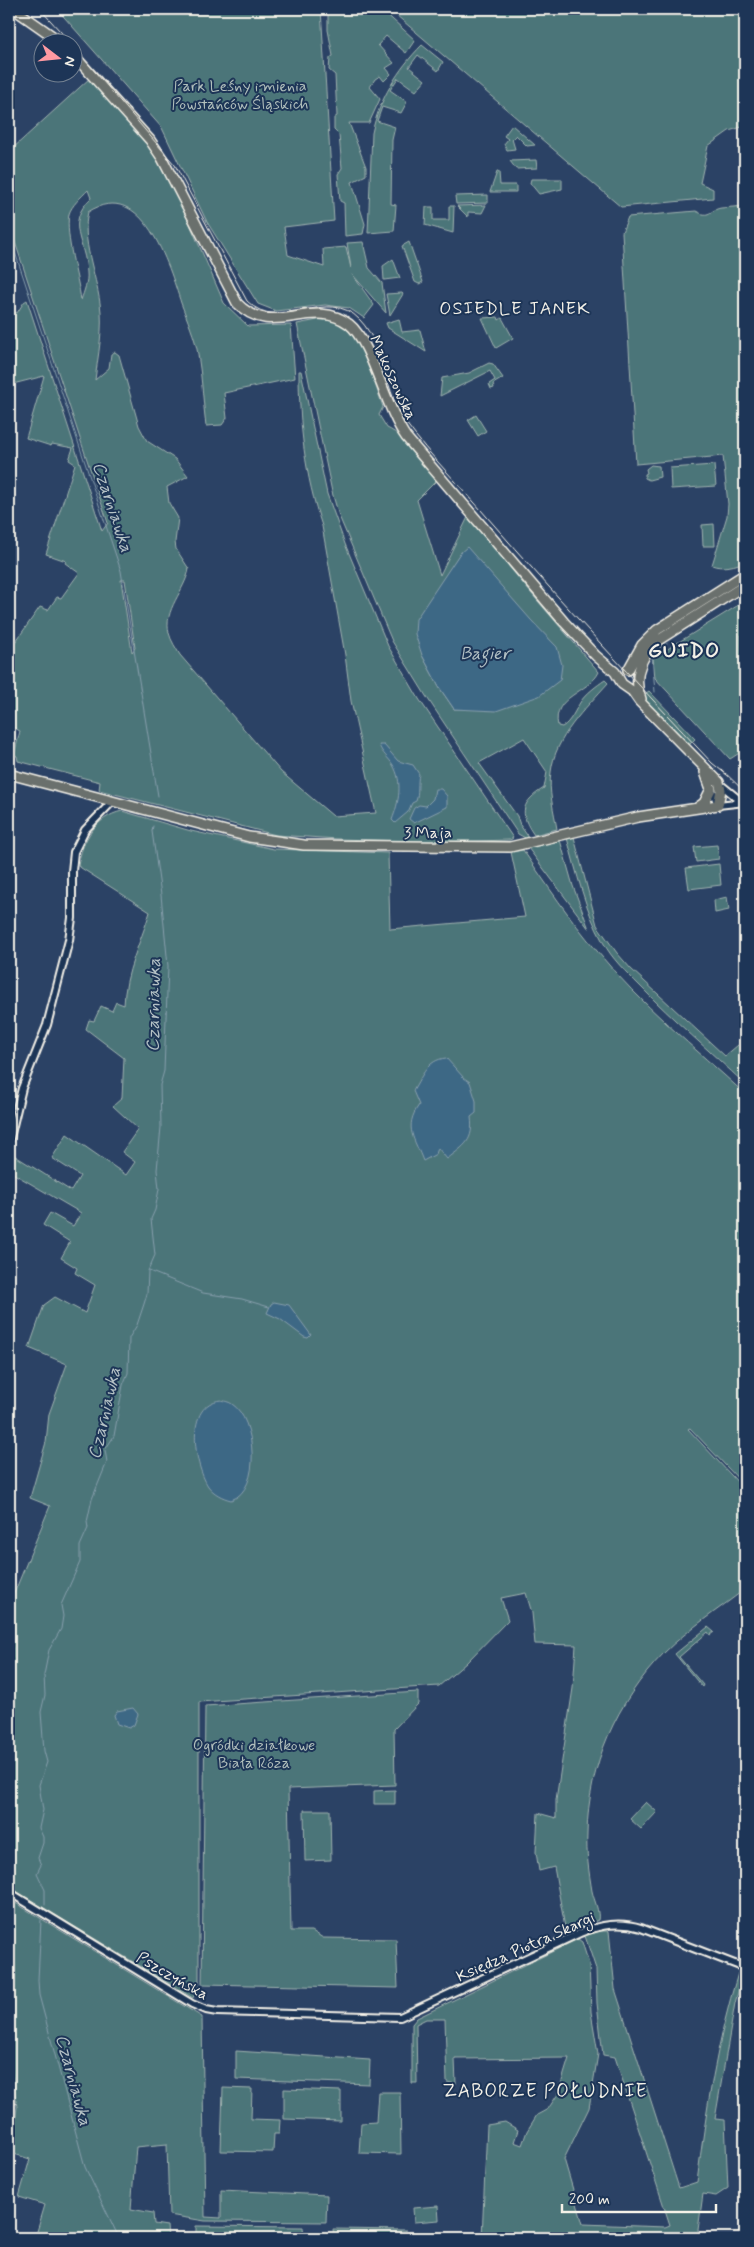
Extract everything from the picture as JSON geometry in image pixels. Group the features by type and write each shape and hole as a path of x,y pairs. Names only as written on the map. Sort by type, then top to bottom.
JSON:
{"main road":[{"path":"14,9 47,32"},
{"name":"Makoszowska","path":"82,64 150,140 162,158 238,303 259,318 275,319 320,313 334,316 351,326 360,338 395,420 406,437 564,622 596,656 610,667 624,673 635,671 635,684 642,704 715,784"},
{"path":"624,673 642,645 657,630 745,574"},
{"path":"635,684 640,664 654,643 745,584"},
{"name":"Makoszowska","path":"624,673 624,686 635,684"},
{"name":"3 Maja","path":"9,774 266,841 298,845 510,847 638,817 718,805"},
{"path":"697,808 709,795 715,784 721,790 718,805"}],"street":[{"name":"Makoszowska","path":"715,784 733,797 744,802"},
{"path":"9,1142 22,1088 47,1025 69,940 72,918 74,852 85,830 112,801"},
{"name":"3 Maja","path":"718,805 744,802"},
{"name":"Pszczyńska","path":"9,1892 206,2010 226,2013 403,2017"},
{"name":"Księdza Piotra Skargi","path":"403,2017 580,1933 612,1924 625,1924 641,1928 745,1968"}],"green space":[{"name":"Park Leśny imienia Powstańców Śląskich","path":"57,9 321,9 334,221 284,227 288,255 324,267 323,249 346,247 351,268 347,243 363,242 369,268 382,283 386,313 352,274 374,305 364,318 349,308 325,305 276,311 258,304 207,222 162,128 82,37 82,32 77,32"},
{"path":"328,9 340,11 341,9 381,9 415,40 406,53 386,36 378,45 394,63 386,68 391,74 384,81 380,76 375,79 370,87 380,99 369,123 349,123 366,167 366,175 352,182 365,224 363,234 345,236 344,203 340,201 338,174 342,168 339,135 334,130 334,118 337,116 335,75 329,70 330,58 333,56 328,30"},
{"path":"389,9 745,9 745,126 729,131 708,146 700,183 713,189 713,198 621,207"},
{"path":"422,45 443,62 438,71 418,55 409,67 425,80 416,91 398,78 390,90 407,102 401,113 382,107 377,121 395,127 392,140 391,204 396,205 394,231 368,233 372,133 375,121 379,109 397,75"},
{"path":"90,78 149,147 163,169 183,208 224,303 248,326 291,325 295,378 224,393 227,418 222,425 206,426 197,348 169,268 151,230 138,216 124,206 107,204 88,212 86,234 101,312 100,342 95,380 109,368 111,354 115,352 119,355 139,426 147,441 175,459 188,476 167,487 169,503 178,518 176,549 189,569 169,616 168,625 171,639 180,655 281,772 333,816 376,813 351,701 345,655 322,526 307,469 300,411 299,371 301,371 327,494 345,544 388,646 419,699 513,838 510,840 437,842 276,835 99,790 100,782 18,761 17,756 14,755 20,731 9,725 9,651 40,607 48,610 57,597 61,598 79,573 65,563 66,561 46,554 75,464 69,460 73,448 52,444 51,446 26,438 44,376 9,385 9,297 11,298 11,311 17,313 27,300 102,531 108,523 9,224 9,146 12,149","holes":["88,190 91,198 83,207 78,225 78,234 86,262 87,276 81,300 70,245 68,223 72,208","121,580 125,580 135,648 132,652"]},
{"path":"512,125 535,145 527,146 516,135 512,139 515,149 507,150 504,144 508,139 504,136"},
{"path":"536,160 537,168 516,169 510,161"},
{"path":"497,172 499,172 500,185 516,185 516,192 490,192"},
{"path":"531,179 562,179 562,189 539,194 530,183"},
{"path":"488,195 488,203 456,204 455,196"},
{"path":"486,205 482,213 468,212 468,217 457,206"},
{"path":"449,206 454,206 453,233 425,225 426,207 433,207 433,220 449,220"},
{"path":"745,206 745,561 734,566 720,567 712,565 727,516 728,504 723,456 636,464 622,232 628,217 696,211 707,214 721,208"},
{"path":"409,242 423,282 419,284 415,282 402,246"},
{"path":"393,259 400,278 384,280 383,266"},
{"path":"386,294 403,294 390,315"},
{"path":"498,317 499,320 502,318 513,338 496,348 482,318"},
{"path":"328,318 346,326 362,351 372,376 383,407 379,415 387,428 408,444 438,479 417,500 440,575 469,515 525,586 599,672 587,685 565,701 557,716 558,726 562,727 568,722 586,695 605,680 608,683 572,724 558,747 551,772 550,786 557,829 534,835 526,820 524,814 527,803 544,788 547,772 524,738 479,763 517,816 520,825 529,838 527,839 518,834 426,696 392,641 339,516 332,492 297,324","holes":["460,553 557,647 465,709 454,709 439,687 422,655 440,586"]},
{"path":"399,319 402,332 420,330 426,352 388,328 386,323"},
{"path":"489,363 493,364 503,378 493,384 494,388 491,389 489,384 495,380 490,371 440,396 442,378 469,373"},
{"path":"476,415 486,431 478,436 468,420"},
{"path":"651,465 659,466 660,477 649,480 645,478 645,474 647,473 646,469"},
{"path":"714,465 716,486 671,489 670,468"},
{"path":"714,524 715,546 703,546 702,525"},
{"path":"745,601 745,634 741,635 742,668 745,668 745,738 740,738 741,752 730,759 655,678 653,658"},
{"path":"649,691 695,739 689,745 705,762 646,703 642,696"},
{"path":"705,762 708,763 723,780"},
{"path":"122,811 191,831 274,849 388,853 390,929 525,917 511,852 523,850 587,939 631,989 745,1094 745,1486 690,1428 688,1429 745,1490 745,1589 693,1628 664,1653 632,1692 608,1736 593,1784 587,1834 589,1870 598,1920 566,1933 554,1867 539,1871 536,1852 538,1813 556,1818 556,1800 573,1688 576,1645 535,1644 532,1613 526,1593 501,1598 508,1620 466,1663 439,1686 199,1702 199,1984 193,1998 9,1887 9,1656 12,1658 13,1596 50,1506 30,1498 46,1442 49,1414 67,1364 29,1348 44,1305 55,1297 85,1313 95,1285 75,1273 77,1268 61,1258 70,1242 43,1225 50,1213 73,1226 81,1213 9,1171 12,1154 71,1191 80,1176 52,1158 67,1134 126,1175 135,1162 122,1152 138,1129 113,1106 122,1098 124,1058 86,1029 89,1020 94,1021 101,1006 112,1011 116,1002 124,1005 130,970 150,912 78,866 83,847 92,831 105,818"},
{"path":"574,837 597,925 631,969 725,1056 744,1040 738,1032 745,1026 745,1084 653,999 611,954 591,917 582,891 567,838"},
{"path":"560,840 573,886 589,929 528,848"},
{"path":"717,845 719,859 696,862 694,847"},
{"path":"719,864 721,885 689,889 686,868"},
{"path":"727,897 729,910 715,913 714,900"},
{"path":"708,1627 714,1632 710,1635 708,1632 679,1657 703,1685 702,1687 675,1654"},
{"name":"Ogródki działkowe Biała Róza","path":"418,1692 418,1704 394,1729 395,1785 288,1789 291,1931 312,1931 323,1938 396,1939 398,1988 202,1984 205,1706"},
{"path":"395,1790 395,1804 374,1804 374,1791"},
{"path":"646,1802 657,1812 641,1829 630,1819"},
{"path":"304,1810 330,1810 331,1860 305,1861"},
{"path":"9,1899 202,2017 205,2217 221,2218 221,2190 327,2195 326,2222 205,2221 169,2215 167,2144 136,2147 131,2209 153,2213 154,2224 167,2226 168,2238 35,2238 45,2205 19,2197 30,2159 11,2153 17,2107 10,2058"},
{"path":"600,1931 609,1931 615,1989 679,2188 697,2182 708,2103 718,2050 738,1973 743,1975 735,2003 715,2119 725,2120 728,2188 716,2196 703,2194 698,2230 700,2238 482,2238 487,2125 505,2122 518,2130 514,2142 522,2145 527,2131 537,2115 548,2109 558,2094 569,2058 455,2059 456,2084 447,2082 445,2019 426,2019 416,2024 417,2083 412,2083 412,2024 417,2018 578,1939 582,1942 589,1964 591,2012 598,2054 589,2108 564,2159 583,2224 665,2227 670,2225 615,2057 603,2055 597,2003 596,1969 585,1936"},
{"path":"236,2051 370,2060 369,2084 236,2079"},
{"path":"223,2088 252,2089 251,2119 280,2120 279,2134 274,2134 273,2152 221,2151"},
{"path":"284,2089 341,2091 341,2121 284,2119"},
{"path":"378,2092 400,2092 401,2154 359,2153 361,2123 376,2122"},
{"path":"438,2206 439,2220 414,2222 413,2208"},
{"path":"196,2226 303,2227 304,2238 196,2238"},
{"path":"333,2229 406,2230 407,2238 334,2238"}],"water":[{"name":"Bagier","path":"467,547 557,647 562,665 560,680 539,696 496,711 454,709 439,687 422,655 415,634 416,619 460,553"},
{"path":"379,745 384,745 398,761 413,765 419,774 416,801 412,803 408,812 395,823 392,820 399,792 398,778 393,765"},
{"path":"435,789 441,789 447,796 447,807 414,823 409,819 414,808 419,805 426,806 433,799"},
{"path":"446,1058 470,1082 476,1101 476,1113 471,1117 471,1132 463,1146 447,1159 438,1148 436,1154 423,1161 411,1127 414,1113 419,1105 413,1091 430,1065"},
{"path":"274,1302 289,1305 311,1335 308,1338 304,1337 280,1319 267,1313"},
{"path":"221,1400 231,1403 240,1412 250,1438 252,1454 248,1483 241,1494 231,1500 219,1495 208,1486 199,1464 196,1450 195,1436 201,1412 209,1404"},
{"path":"133,1708 138,1714 134,1725 129,1728 117,1724 114,1715 117,1711"}],"waterway":[{"name":"Czarniawka","path":"9,234 121,571 158,796"},
{"path":"655,692 652,655 655,650 667,644"},
{"name":"Czarniawka","path":"45,1905 45,1890 37,1873 41,1865 38,1858 43,1843 43,1837 39,1828 43,1810 39,1785 47,1762 44,1751 41,1712 45,1695 44,1675 49,1650 61,1629 63,1616 61,1605 80,1562 80,1546 88,1528 87,1522 92,1499 107,1462 105,1450 114,1436 123,1385 128,1373 129,1338 137,1325 144,1304 147,1294 148,1271 155,1255 151,1219 155,1210 159,1189 157,1170 161,1127 160,1085 164,1071 168,966 152,831 153,826"},
{"path":"149,1271 203,1293 242,1299 269,1307"},
{"name":"Czarniawka","path":"41,1920 39,1995 85,2167 119,2238"}],"tram line":[{"path":"40,9 61,32"},
{"path":"82,57 175,165 247,301 260,310 274,313 289,313 333,307 347,311 360,320 375,343 399,411 415,435 598,641 712,763 727,775"},
{"path":"722,770 745,792"}],"district":[{"name":"OSIEDLE JANEK","path":"515,308"},
{"name":"GUIDO","path":"684,650"},
{"name":"ZABORZE POŁUDNIE","path":"545,2090"}]}
